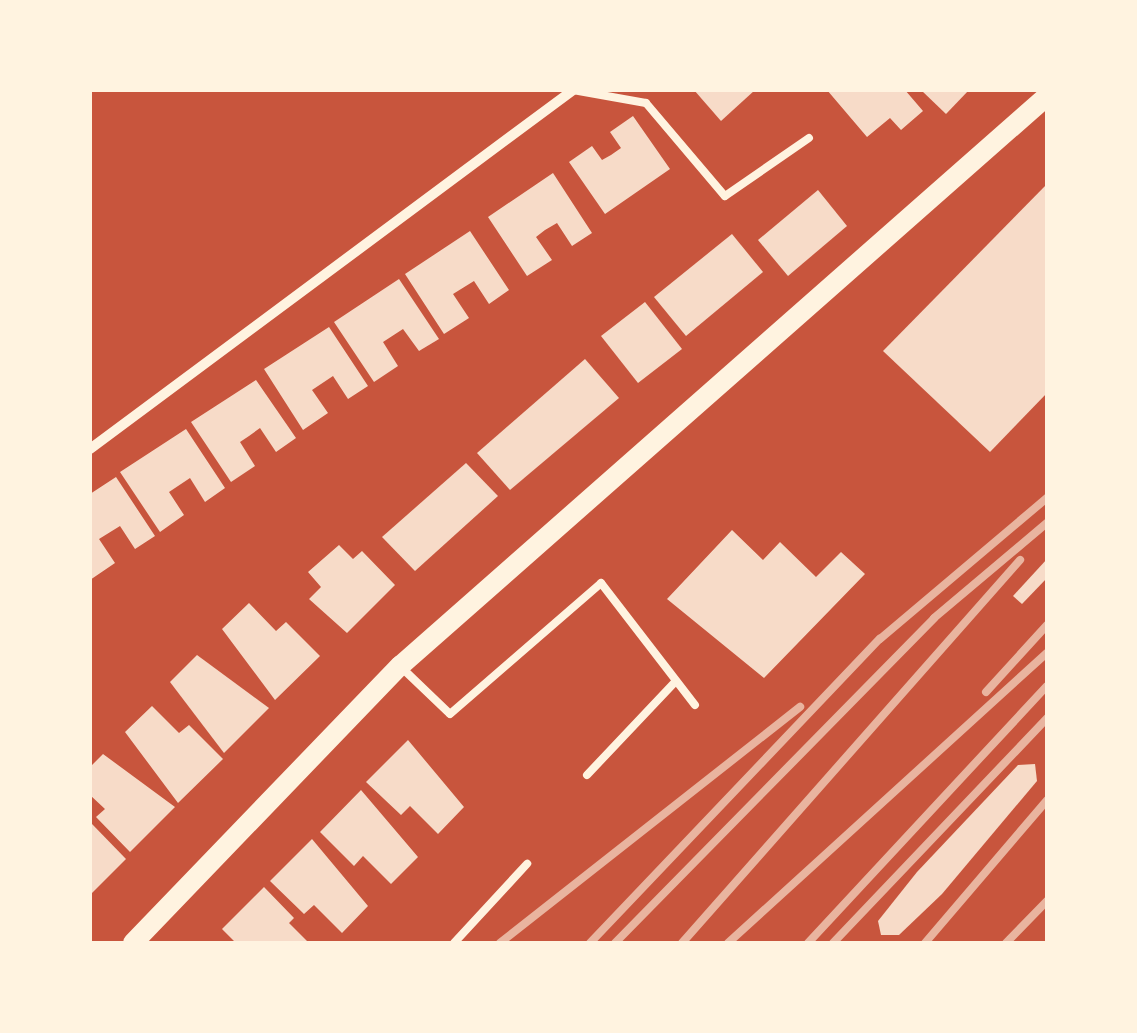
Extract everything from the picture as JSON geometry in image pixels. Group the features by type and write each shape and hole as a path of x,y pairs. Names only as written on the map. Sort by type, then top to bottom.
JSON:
{"main road":[{"path":"133,943 400,666 1047,96"}],"street":[{"path":"90,449 573,90"}],"lane":[{"path":"573,90 646,103 725,196 809,138"},
{"path":"400,666 450,714 601,583 674,683 695,704"},
{"path":"587,775 674,683"},
{"path":"454,943 528,864"}],"building":[{"path":"694,90 755,90 721,121"},
{"path":"827,90 905,90 923,111 901,130 890,118 867,137"},
{"path":"921,90 969,90 946,114"},
{"path":"633,116 670,169 605,214 569,162 592,146 602,160 621,148 610,132"},
{"path":"553,173 592,233 572,246 557,223 545,230 536,237 552,260 527,276 488,217"},
{"path":"1047,184 1047,393 990,452 883,351"},
{"path":"818,190 847,226 788,276 758,240"},
{"path":"470,231 509,290 489,304 474,281 453,294 469,318 444,334 405,274"},
{"path":"732,234 763,272 686,336 654,297"},
{"path":"399,279 439,339 419,351 403,329 383,342 398,366 374,382 334,322"},
{"path":"645,302 682,349 638,383 601,336"},
{"path":"329,327 368,386 348,399 333,376 312,390 328,413 303,430 264,369"},
{"path":"585,359 619,398 510,490 477,453"},
{"path":"256,380 296,438 276,452 260,428 240,442 255,466 231,482 191,422"},
{"path":"186,429 225,488 205,502 190,478 169,492 184,515 160,532 120,472"},
{"path":"466,463 498,496 415,571 382,537"},
{"path":"116,477 155,536 135,549 120,526 99,539 115,563 90,580 90,494"},
{"path":"732,530 763,560 780,542 816,577 841,552 865,574 764,678 667,599"},
{"path":"339,545 353,559 362,551 395,585 347,633 309,599 321,587 308,572"},
{"path":"1047,559 1047,578 1022,604 1013,596"},
{"path":"249,603 276,631 286,622 320,656 275,700 222,629"},
{"path":"197,655 269,708 224,753 170,682"},
{"path":"152,706 179,733 189,725 223,759 178,803 125,732"},
{"path":"408,740 464,807 438,834 410,806 401,815 366,782"},
{"path":"103,754 175,807 130,852 96,817 105,809 90,795 90,767"},
{"path":"1035,764 1037,781 942,894 899,935 881,935 878,921 917,872 1018,765"},
{"path":"361,790 418,857 391,884 363,856 354,866 320,832"},
{"path":"90,826 126,859 90,895"},
{"path":"312,839 368,906 342,933 314,905 304,914 270,881"},
{"path":"264,887 294,918 289,923 309,943 236,943 222,929"}],"railway":[{"path":"590,943 880,639 1047,498"},
{"path":"615,943 934,618 1047,523"},
{"path":"682,943 1020,560"},
{"path":"986,692 1047,625"},
{"path":"728,943 1047,653"},
{"path":"808,943 1047,686"},
{"path":"500,943 800,707"},
{"path":"833,943 1047,718"},
{"path":"925,943 1047,800"},
{"path":"1006,943 1047,901"}]}
